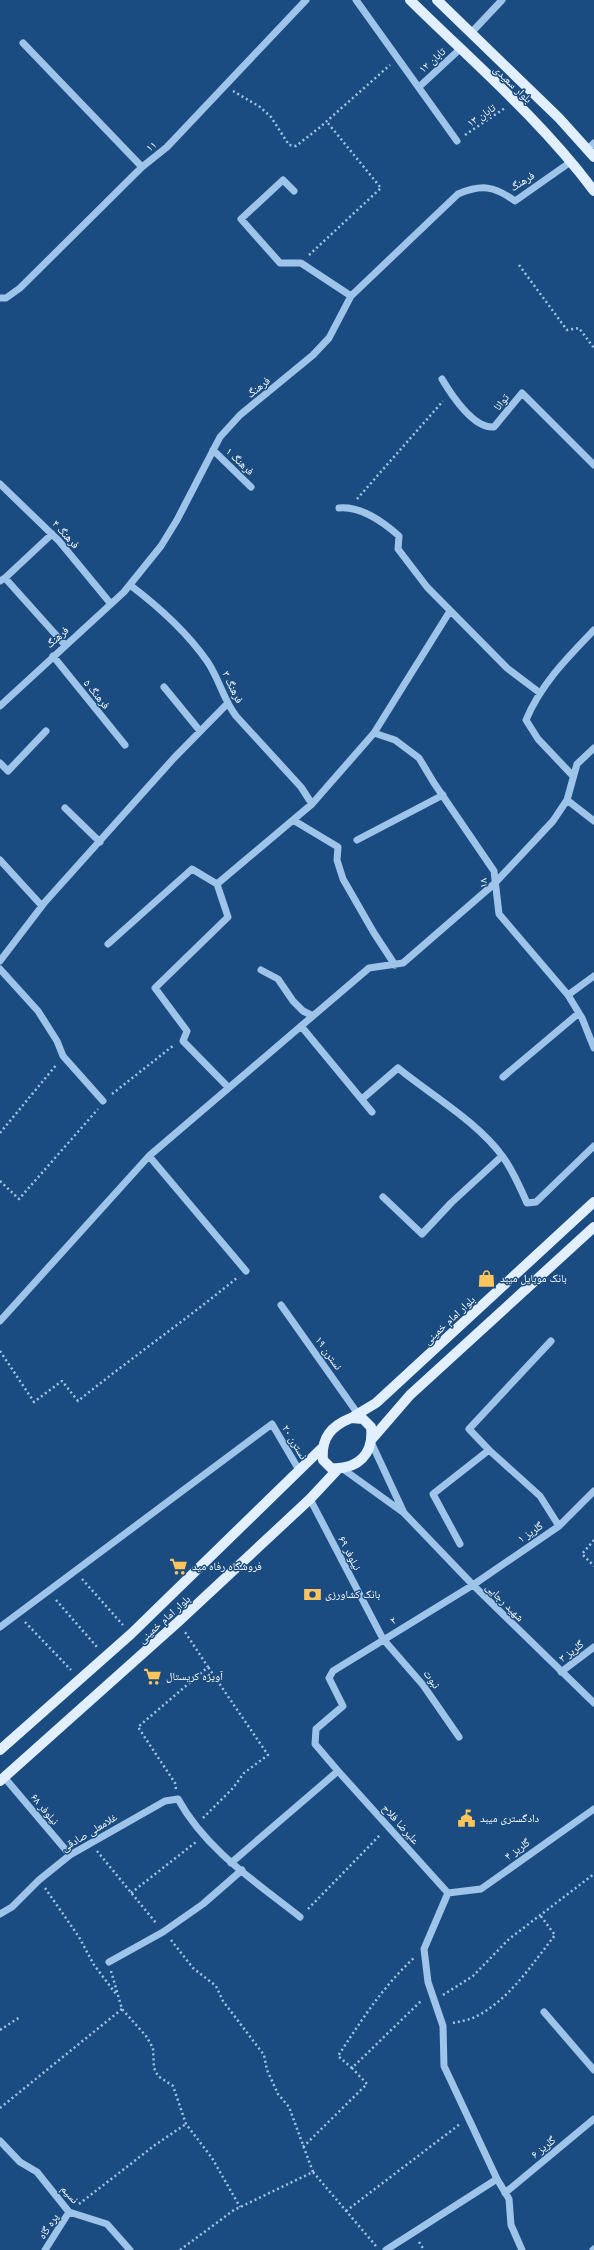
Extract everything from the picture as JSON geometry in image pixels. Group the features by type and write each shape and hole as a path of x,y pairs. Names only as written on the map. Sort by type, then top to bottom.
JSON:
{"main road":[{"name":"بلوار سعیدی","path":"410,0 572,161 594,191"},
{"name":"بلوار سعیدی","path":"438,0 592,150"},
{"name":"بلوار امام خمینی","path":"355,1416 381,1399 594,1202"},
{"path":"372,1440 371,1427 363,1419 355,1416 337,1424 326,1435 322,1448 323,1460 331,1468 341,1469 356,1464 367,1453 372,1440 410,1395 594,1227"},
{"name":"بلوار امام خمینی","path":"0,1750 131,1634 322,1448"},
{"name":"بلوار امام خمینی","path":"2,1779 178,1622 341,1469"}],"street":[{"name":"۱۱","path":"0,298 6,298 20,288 142,166 167,147 306,0"},
{"path":"356,0 457,141"},
{"path":"471,33 502,0"},
{"path":"23,43 142,166"},
{"name":"تابان ۱۲","path":"419,87 460,49"},
{"name":"فرهنگ","path":"0,706 130,585 161,546 177,520 220,437 240,415 290,375 329,338 350,296 458,194 471,188 488,188 501,191 515,201 572,161"},
{"path":"294,191 283,180 241,219 280,263 301,263 350,296"},
{"name":"توانا","path":"442,379 450,393 475,420 486,428 494,427 522,393 594,465"},
{"name":"فرهنگ ۱","path":"213,450 251,487"},
{"name":"فرهنگ ۴","path":"0,484 52,534 111,604"},
{"path":"338,508 351,507 372,516 399,536 398,548 427,587 450,611 472,630 507,668 540,693"},
{"path":"52,534 3,580 65,645"},
{"name":"فرهنگ ۳","path":"130,585 158,607 207,661 219,682 227,704 301,787 312,804"},
{"path":"216,884 312,804 374,732 450,611"},
{"path":"573,776 538,739 526,720 540,693 553,674 594,630"},
{"name":"فرهنگ ۵","path":"53,656 125,745"},
{"path":"164,687 200,731"},
{"path":"0,961 42,906 200,731 227,704"},
{"path":"0,763 8,771 46,731"},
{"name":"۱۸","path":"374,732 395,740 419,758 494,870 494,884 499,914 568,995 579,1013 594,1048"},
{"path":"0,1321 149,1156 369,968 403,963 494,884 553,821 567,800 577,764 594,748"},
{"path":"357,840 443,795"},
{"path":"567,800 594,821"},
{"path":"65,808 100,842"},
{"path":"293,820 338,847 337,860 344,879 374,933 395,965"},
{"path":"0,860 42,906"},
{"path":"108,944 192,869 216,884 228,917 155,988 187,1031 184,1042 228,1087"},
{"path":"0,969 38,1011 63,1056 103,1101"},
{"path":"261,970 278,979 293,1001 303,1011 313,1016"},
{"path":"568,995 594,976"},
{"path":"503,1077 579,1013"},
{"path":"301,1026 372,1112"},
{"path":"362,1099 398,1068 463,1118 502,1156 516,1178 527,1203 536,1202 594,1146"},
{"path":"149,1156 246,1271"},
{"path":"382,1197 422,1234 451,1203 502,1156"},
{"name":"نسترن ۱۹","path":"281,1305 355,1416"},
{"path":"551,1340 469,1429 489,1450 540,1496 559,1526"},
{"name":"نسترن ۲۰","path":"74,1570 272,1424 299,1470"},
{"path":"372,1440 404,1513"},
{"path":"460,1544 433,1494 489,1450"},
{"path":"341,1469 404,1513"},
{"name":"گلریز ۱","path":"474,1586 559,1526 594,1491"},
{"name":"نیلوفر ۶۹","path":"310,1499 383,1639"},
{"name":"شهید رجایی","path":"404,1513 474,1586 594,1703"},
{"path":"0,1627 74,1570"},
{"name":"۲","path":"329,1678 333,1671 383,1639 474,1586"},
{"name":"نبوت","path":"383,1639 423,1685 459,1737"},
{"name":"گلریز ۳","path":"561,1672 594,1647"},
{"name":"علیرضا فلاح","path":"329,1678 343,1706 316,1729 315,1744 448,1893"},
{"path":"231,1863 338,1771"},
{"name":"نیلوفر ۶۸","path":"2,1779 70,1855"},
{"path":"178,1799 195,1826 231,1863 242,1870 300,1917"},
{"name":"غلامعلی صادقی","path":"0,1914 12,1907 39,1880 70,1855 165,1801 178,1799"},
{"name":"گلریز ۴","path":"448,1893 481,1889 594,1809"},
{"path":"109,1962 163,1932 203,1904 242,1870"},
{"path":"448,1893 424,1949 431,1992 443,2026 444,2066 497,2179 509,2199 511,2225 522,2250"},
{"path":"544,2012 594,2070"},
{"name":"گلریز ۶","path":"505,2192 594,2118"},
{"name":"نسیم","path":"0,2141 20,2162 36,2172 69,2212 107,2224 130,2250"},
{"path":"386,2250 497,2179"},
{"name":"پره گاه","path":"45,2250 69,2212"}],"path":[{"path":"225,85 260,107 271,117 289,146 296,146 326,122 397,58"},
{"name":"تابان ۱۳","path":"457,141 514,102"},
{"path":"301,263 381,188 326,122"},
{"path":"519,265 567,330 579,328 594,348"},
{"path":"351,507 450,393"},
{"path":"0,1181 19,1199 95,1115 103,1101 185,1036"},
{"path":"0,1133 63,1056"},
{"path":"0,1351 34,1402 62,1381 78,1400 130,1358 200,1309 246,1271"},
{"path":"594,1540 582,1554 594,1566"},
{"path":"74,1570 131,1634"},
{"path":"47,1590 105,1657"},
{"path":"17,1613 80,1680"},
{"path":"178,1622 268,1755 244,1773 233,1788 195,1826"},
{"path":"178,1799 175,1783 138,1727 208,1667"},
{"path":"300,1917 388,1826"},
{"path":"131,1893 204,1836"},
{"path":"91,1843 193,1968 216,1986 223,2001 264,2055 267,2070 278,2094 289,2107 313,2172 380,2250"},
{"path":"434,2001 473,1976 509,1939 594,1874"},
{"path":"39,1880 80,1938 94,1966 117,1995"},
{"path":"443,2026 476,2016 500,2001 525,1973 555,1935 540,1915"},
{"path":"304,2147 367,2084 338,2056 371,2006 397,1973 424,1949"},
{"path":"109,1962 122,2009 146,2036 153,2048 154,2068 158,2076 173,2086 186,2124 212,2158 240,2207"},
{"path":"352,2068 431,1992"},
{"path":"0,2108 122,2009"},
{"path":"0,2030 20,2017"},
{"path":"346,2211 468,2118"},
{"path":"69,2212 117,2173 186,2124"},
{"path":"180,2250 240,2207 313,2172"}],"place":[{"name":"بانک موبایل میبد","path":"487,1278"},
{"name":"فروشگاه رفاه مید","path":"179,1566"},
{"name":"بانک کشاورزی","path":"312,1594"},
{"name":"آویژه کریستال","path":"153,1676"},
{"name":"دادگستری میبد","path":"467,1818"}]}
